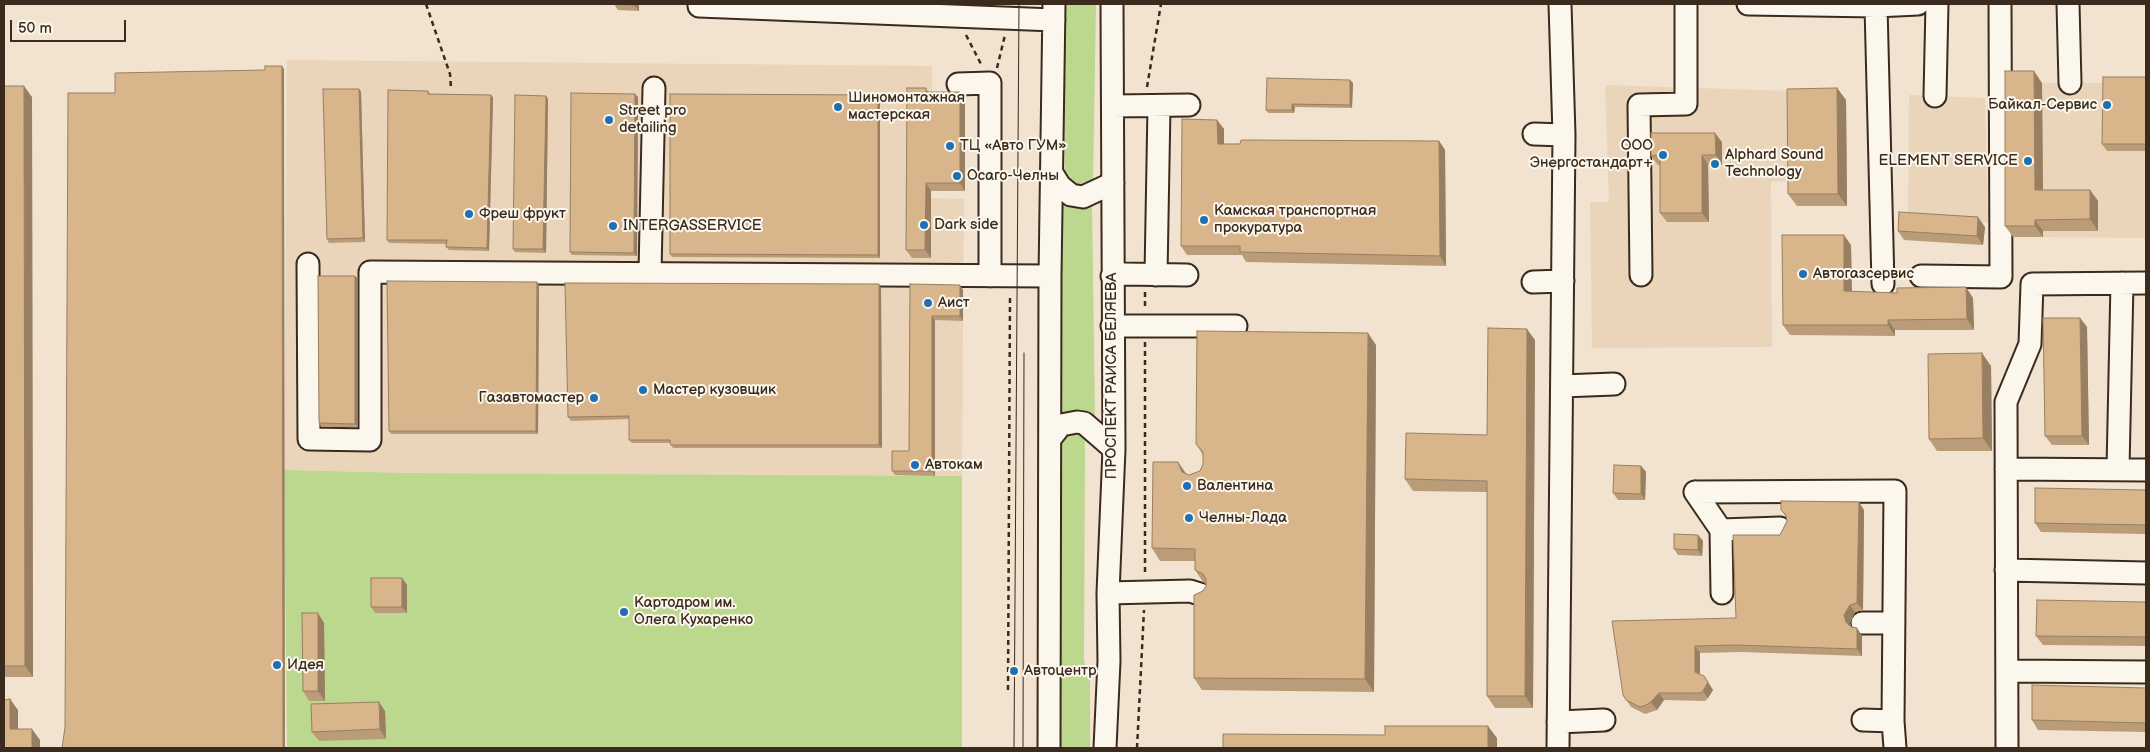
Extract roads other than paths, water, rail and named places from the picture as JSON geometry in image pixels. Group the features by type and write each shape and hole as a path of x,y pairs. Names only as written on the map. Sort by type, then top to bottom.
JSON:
{"street":[{"path":"699,4 699,6 951,12 1006,18 1054,12 1050,276 1049,748"},
{"name":"ПРОСПЕКТ РАИСА БЕЛЯЕВА","path":"1105,748 1108,593 1114,449 1112,4"},
{"path":"1558,748 1564,135 1560,4"},
{"path":"1642,275 1639,105 1686,104 1686,4"},
{"path":"1748,4 1876,6 1918,4"},
{"path":"1935,96 1937,4"},
{"path":"2000,4 2001,277"},
{"path":"2068,4 2070,83"},
{"path":"1876,6 1883,284"},
{"path":"958,84 990,83 1000,276"},
{"path":"650,272 654,88"},
{"path":"1113,106 1189,105"},
{"path":"1150,275 1152,106"},
{"path":"1534,134 1564,135"},
{"path":"1052,173 1060,186 1070,195 1083,197 1113,183"},
{"path":"308,264 309,439 370,440 370,272 650,272 1050,276"},
{"path":"1112,276 1187,275"},
{"path":"1921,276 2001,277 2032,284 2146,283"},
{"path":"1533,282 1562,281"},
{"path":"2118,469 2122,283"},
{"path":"2007,748 2006,402 2030,344 2032,284"},
{"path":"1112,326 1145,325 1229,332"},
{"path":"1562,386 1614,384"},
{"path":"1050,439 1061,425 1077,422 1084,423 1114,449"},
{"path":"2006,469 2146,470"},
{"path":"1722,593 1722,530 1695,492 1895,491 1893,721 1895,748"},
{"path":"1722,530 1780,528"},
{"path":"2006,570 2146,573"},
{"path":"1108,593 1199,591"},
{"path":"1862,623 1894,623"},
{"path":"2007,671 2146,672"},
{"path":"1558,722 1604,720"},
{"path":"1863,720 1893,721"}],"tram line":[{"path":"1014,748 1019,4"},
{"path":"1023,748 1024,353"}],"place":[{"name":"Байкал-Сервис","path":"2107,105"},
{"name":"Шиномонтажная мастерская","path":"838,107"},
{"name":"Street pro detailing","path":"609,120"},
{"name":"ТЦ «Авто ГУМ»","path":"950,146"},
{"name":"ООО Энергостандарт+","path":"1663,155"},
{"name":"ELEMENT SERVICE","path":"2028,161"},
{"name":"Alphard Sound Technology","path":"1715,164"},
{"name":"Осаго-Челны","path":"957,176"},
{"name":"Фреш фрукт","path":"469,214"},
{"name":"Камская транспортная прокуратура","path":"1204,220"},
{"name":"Dark side","path":"924,225"},
{"name":"INTERGASSERVICE","path":"613,226"},
{"name":"Автогазсервис","path":"1803,274"},
{"name":"Аист","path":"928,303"},
{"name":"Мастер кузовщик","path":"643,390"},
{"name":"Газавтомастер","path":"594,398"},
{"name":"Автокам","path":"915,465"},
{"name":"Валентина","path":"1187,486"},
{"name":"Челны-Лада","path":"1189,518"},
{"name":"Картодром им. Олега Кухаренко","path":"624,612"},
{"name":"Идея","path":"277,665"},
{"name":"Автоцентр","path":"1014,671"}]}
